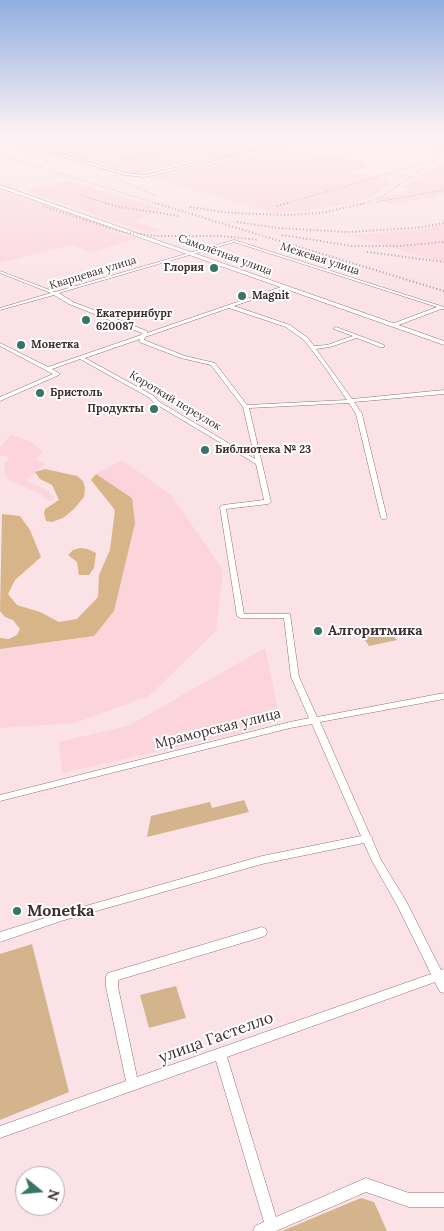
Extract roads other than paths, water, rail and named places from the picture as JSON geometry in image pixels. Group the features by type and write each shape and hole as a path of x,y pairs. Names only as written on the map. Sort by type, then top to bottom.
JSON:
{"main road":[{"name":"Самолётная улица","path":"13,190 444,343"}],"street":[{"name":"Межевая улица","path":"191,253 234,241 442,308"},
{"name":"Кварцевая улица","path":"0,309 191,253"},
{"path":"0,272 55,293 71,303 145,332 141,341 183,356 213,364 246,407 268,502 223,507 241,616 287,616 295,677 377,861 440,975 444,988"},
{"path":"47,369 285,287"},
{"path":"229,306 288,326 306,339 313,348 359,414 384,518"},
{"path":"394,325 442,308"},
{"path":"336,328 382,346"},
{"path":"313,348 328,346 357,336"},
{"path":"0,344 57,374 0,399"},
{"name":"Короткий переулок","path":"80,357 152,397 156,402 258,463"},
{"path":"246,407 351,401 444,392"},
{"name":"Мраморская улица","path":"0,798 290,725 444,696"},
{"path":"0,937 61,917 262,860 368,838"},
{"path":"133,1085 112,988 112,977 262,932"},
{"name":"улица Гастелло","path":"0,1132 440,975"},
{"path":"220,1054 266,1228 366,1185 409,1200 444,1200"}],"railway":[{"path":"115,190 159,204"},
{"path":"143,190 156,196"},
{"path":"284,204 330,190"},
{"path":"363,204 381,197 391,190"},
{"path":"376,202 441,190"},
{"path":"77,194 109,204"},
{"path":"105,203 179,216"},
{"path":"155,203 444,291"},
{"path":"277,206 289,203"},
{"path":"190,207 230,213 289,215 321,213 363,204"},
{"path":"43,206 122,232 158,236 222,236 259,240"},
{"path":"237,222 277,228 348,232 417,228 444,223"},
{"path":"282,235 352,246 400,246 443,242"},
{"path":"367,252 444,262"}],"place":[{"name":"Глория","path":"214,268"},
{"name":"Magnit","path":"242,296"},
{"name":"Екатеринбург 620087","path":"86,320"},
{"name":"Монетка","path":"21,345"},
{"name":"Бристоль","path":"40,393"},
{"name":"Продукты","path":"154,409"},
{"name":"Библиотека № 23","path":"205,450"},
{"name":"Алгоритмика","path":"318,631"},
{"name":"Monetka","path":"17,911"}]}
